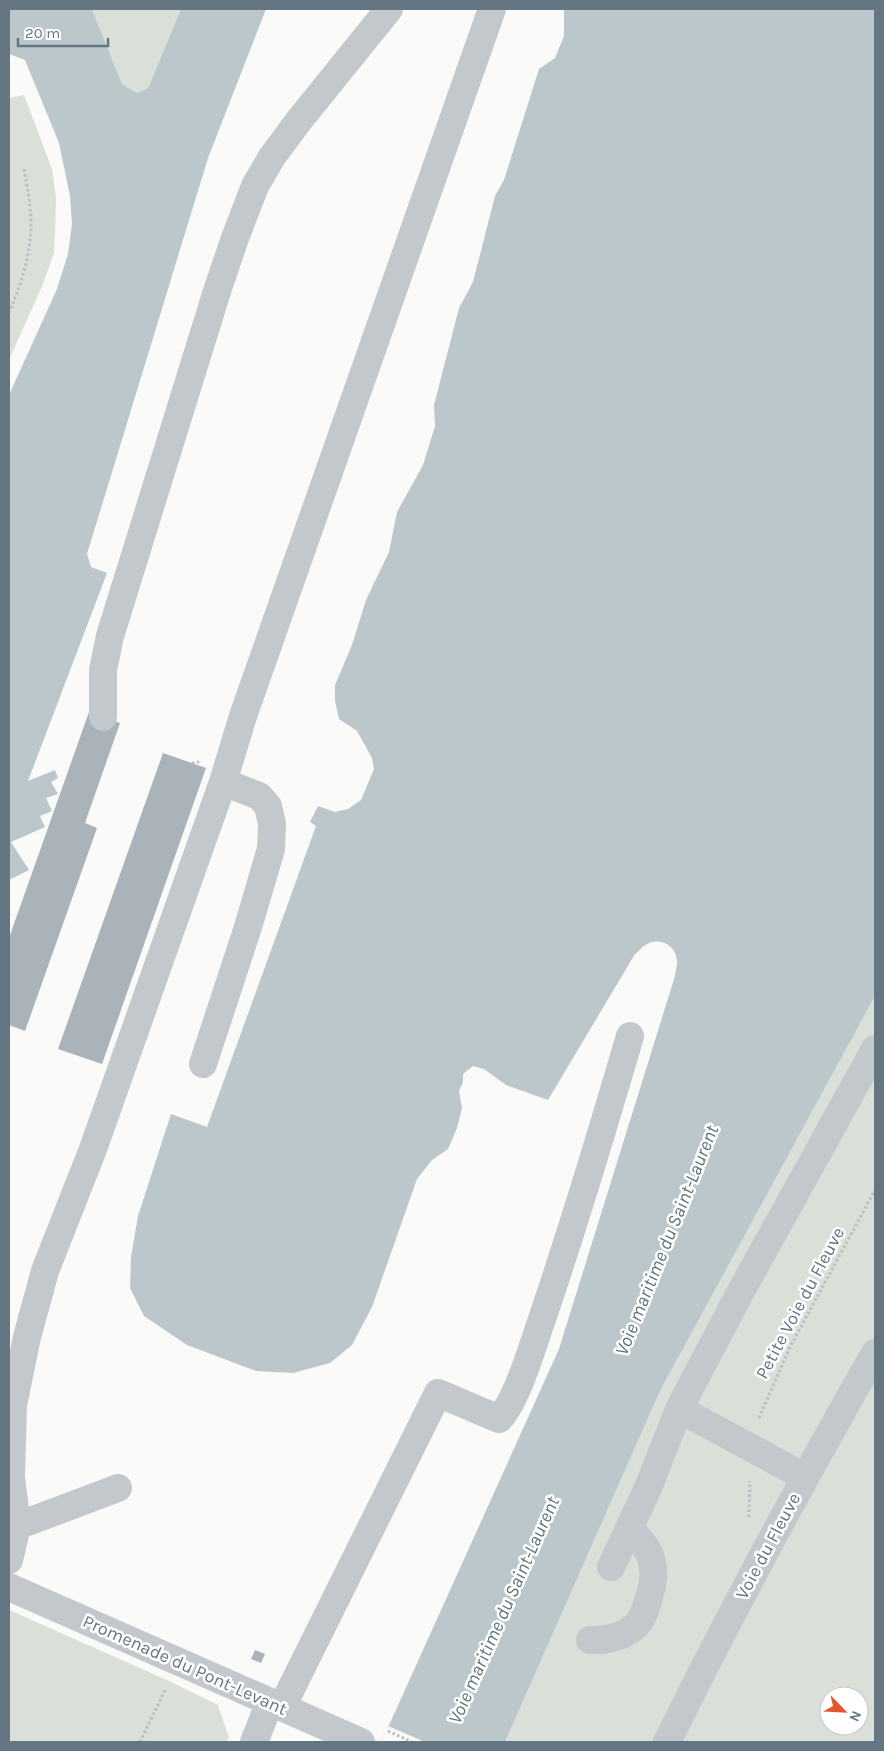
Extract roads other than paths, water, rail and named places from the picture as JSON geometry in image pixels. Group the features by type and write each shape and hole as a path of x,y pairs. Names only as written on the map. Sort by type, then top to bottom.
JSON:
{"street":[{"path":"103,717 103,670 110,636 215,298 255,186 272,157 389,9"},
{"path":"9,1560 17,1526 11,1477 14,1405 26,1337 46,1271 93,1149 219,771 246,707 492,9"},
{"path":"203,1064 248,927 271,849 272,824 268,806 258,796 219,771"},
{"path":"254,1742 276,1705 438,1393 499,1419 506,1412 527,1364 554,1284 630,1036"},
{"path":"611,1567 648,1488 679,1409 745,1283 875,1049"},
{"name":"Voie du Fleuve","path":"667,1742 713,1648 805,1477 875,1353"},
{"path":"679,1409 805,1477"},
{"path":"17,1526 118,1488"},
{"path":"590,1640 600,1641 623,1634 639,1622 645,1610 651,1592 653,1576 651,1560 645,1546 630,1528"},
{"name":"Promenade du Pont-Levant","path":"9,1587 361,1742"}],"water":[{"path":"9,9 92,9 122,84 137,93 148,88 181,9 266,9 208,158 87,554 91,567 107,573 28,781 55,770 58,778 51,782 58,794 46,798 52,811 40,816 45,827 11,842 29,870 9,880 9,395 57,289 68,254 72,224 70,196 59,143 25,60 9,54"},
{"name":"Voie maritime du Saint-Laurent","path":"564,9 875,9 875,996 660,1391 505,1742 379,1742 390,1723 559,1349 675,976 676,954 669,945 654,942 644,946 635,954 548,1100 506,1085 484,1069 473,1066 463,1074 463,1082 459,1091 462,1108 457,1128 448,1149 432,1160 417,1179 372,1307 352,1345 330,1363 293,1373 256,1371 187,1345 144,1316 130,1288 131,1257 138,1216 171,1114 207,1127 316,826 310,822 318,806 335,812 348,809 361,800 374,769 372,758 357,731 339,719 335,701 335,685 352,645 366,600 389,552 397,512 423,465 435,426 434,405 459,308 473,282 495,196 504,180 539,69 555,58 564,36"}]}
